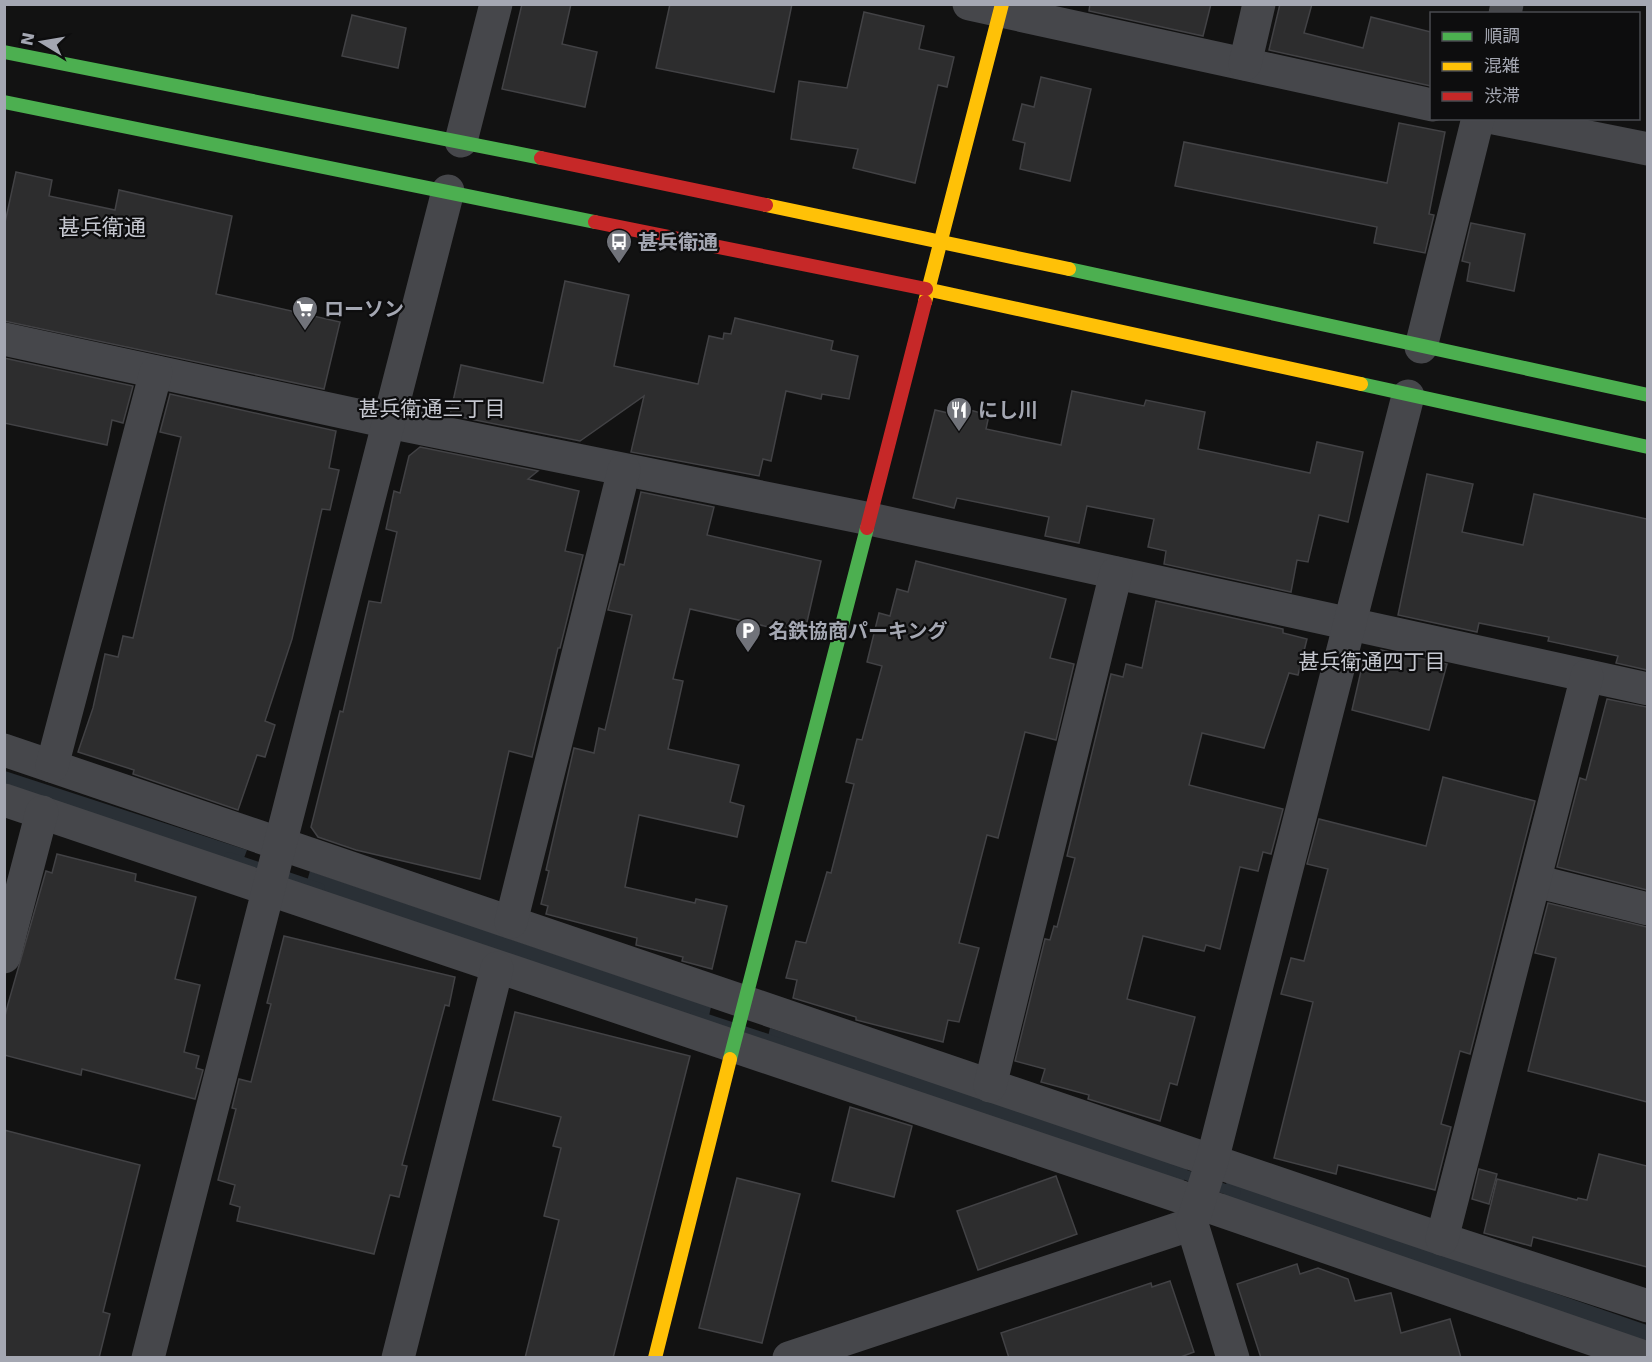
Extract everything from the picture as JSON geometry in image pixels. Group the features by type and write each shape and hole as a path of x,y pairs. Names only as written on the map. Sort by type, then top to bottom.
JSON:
{"street":[{"path":"460,141 496,4"},
{"path":"1245,64 1259,4"},
{"path":"656,1358 743,1006 940,241 990,7 1430,105"},
{"path":"4,52 460,141 940,241 1647,395"},
{"path":"4,102 927,290 1647,447"},
{"path":"1421,347 1478,120"},
{"path":"1504,120 1647,149"},
{"path":"148,1358 267,886 448,191"},
{"path":"4,339 389,422 870,519 1647,689"},
{"path":"52,766 156,372"},
{"path":"1233,1358 1203,1190 1351,625 1408,396"},
{"path":"511,922 624,470"},
{"path":"990,1086 1116,573"},
{"path":"1442,1239 1587,676"},
{"path":"4,750 278,847 511,922 743,1006 990,1086 1203,1190 1442,1239 1647,1306"},
{"path":"4,800 267,886 497,968 1203,1190 1647,1358"},
{"path":"4,957 42,812"},
{"path":"1535,881 1647,909"},
{"path":"398,1358 497,968"},
{"path":"789,1358 1203,1190"}],"shaded area":[{"path":"5,771 247,850 241,866 5,789"},
{"path":"310,871 711,1007 707,1025 305,888"},
{"path":"770,1028 1188,1165 1183,1183 766,1045"},
{"path":"1227,1180 1647,1325 1647,1345 1223,1198"}],"building":[{"path":"522,4 571,4 562,44 597,52 585,107 502,89"},
{"path":"670,4 792,4 774,92 656,68"},
{"path":"1090,4 1211,4 1203,36 1089,11"},
{"path":"1280,4 1312,4 1304,33 1363,48 1371,17 1430,32 1430,86 1269,50"},
{"path":"864,12 924,26 919,49 954,57 947,87 938,85 915,183 853,168 858,149 791,139 799,81 847,88"},
{"path":"352,15 406,28 398,68 342,56"},
{"path":"1041,77 1091,89 1070,181 1020,169 1025,143 1013,140 1022,104 1034,107"},
{"path":"1399,123 1445,132 1429,214 1434,215 1425,253 1374,243 1377,227 1175,186 1184,142 1387,183"},
{"path":"16,172 52,180 49,196 115,210 119,190 232,216 216,294 340,322 324,389 4,321 4,227"},
{"path":"1471,223 1525,234 1514,291 1467,281 1470,263 1462,261"},
{"path":"565,281 629,295 614,366 698,384 709,336 723,339 724,333 731,334 735,318 833,341 831,350 858,356 849,399 822,394 821,399 786,391 771,461 763,459 759,476 631,452 644,396 580,441 450,415 461,365 543,383"},
{"path":"4,358 133,386 123,423 112,420 107,445 4,423"},
{"path":"1072,391 1144,406 1146,400 1205,412 1198,449 1310,473 1317,442 1363,452 1348,522 1319,515 1308,562 1297,560 1291,592 1164,564 1166,551 1148,547 1154,519 1087,506 1079,543 1045,536 1049,517 957,498 954,508 913,498 935,410 957,415 958,407 989,415 986,429 1061,445"},
{"path":"170,394 336,431 329,468 339,470 330,510 322,509 292,639 265,721 275,725 265,757 257,755 238,810 133,774 134,770 78,752 93,708 105,654 118,657 123,636 133,638 181,437 160,432"},
{"path":"420,447 538,471 528,479 579,491 565,551 583,555 560,648 558,648 532,757 509,751 480,879 356,850 318,837 311,827 340,711 343,712 369,601 381,603 397,532 386,529 394,491 400,493 409,456"},
{"path":"1427,474 1473,484 1462,532 1523,545 1534,494 1647,519 1647,670 1616,663 1618,656 1548,641 1549,637 1479,623 1477,632 1398,615"},
{"path":"641,492 714,507 707,535 821,561 804,635 690,609 673,679 683,681 668,749 739,765 730,802 744,806 737,837 639,815 625,887 695,903 696,899 727,906 712,969 682,961 683,957 636,945 637,938 546,914 548,906 541,904 549,871 546,870 574,748 594,753 599,728 605,730 632,615 608,610 620,564 624,565"},
{"path":"916,561 1066,599 1050,658 1074,664 1056,740 1025,732 998,838 987,835 959,943 979,948 959,1022 948,1020 943,1042 856,1020 856,1017 793,998 797,980 786,978 796,941 806,943 827,872 831,873 854,784 846,782 857,739 862,740 882,666 867,662 879,613 890,616 897,589 908,592"},
{"path":"1156,601 1283,629 1283,633 1307,639 1298,675 1289,673 1264,748 1202,733 1189,785 1283,809 1271,854 1263,852 1258,871 1240,867 1220,949 1206,945 1204,951 1143,936 1127,999 1195,1017 1177,1085 1170,1083 1160,1121 1088,1099 1089,1095 1041,1082 1045,1069 1015,1061 1045,939 1050,940 1054,926 1057,927 1075,858 1067,856 1111,674 1123,677 1126,664 1142,668"},
{"path":"1381,650 1447,664 1429,730 1352,710 1364,658"},
{"path":"1607,699 1647,707 1647,890 1557,867 1580,778 1586,780"},
{"path":"1443,777 1535,801 1470,1054 1460,1051 1441,1124 1451,1127 1435,1190 1338,1165 1336,1174 1274,1158 1313,1002 1281,994 1291,958 1304,961 1328,869 1307,864 1319,819 1426,846"},
{"path":"57,854 136,874 135,881 196,897 175,979 200,985 184,1052 199,1056 196,1068 203,1070 195,1099 82,1069 81,1075 4,1055 4,1020 8,1004 46,871 52,873"},
{"path":"1548,903 1647,927 1647,1102 1528,1071 1556,958 1535,953"},
{"path":"284,936 455,977 449,1006 445,1005 402,1165 407,1166 399,1197 390,1195 374,1254 237,1221 240,1207 230,1204 235,1185 218,1180 236,1109 232,1108 239,1079 251,1082 271,1004 267,1003"},
{"path":"515,1012 690,1056 613,1358 525,1358 559,1220 544,1216 561,1148 553,1146 561,1117 493,1100"},
{"path":"850,1107 912,1126 894,1197 832,1181"},
{"path":"4,1130 140,1165 103,1312 110,1314 99,1358 4,1358"},
{"path":"1599,1154 1647,1166 1647,1267 1533,1237 1531,1246 1484,1233 1497,1179 1577,1200 1578,1198 1587,1200"},
{"path":"1479,1169 1497,1174 1489,1204 1472,1199"},
{"path":"1056,1176 1077,1234 978,1270 957,1211"},
{"path":"737,1178 800,1194 762,1343 699,1328"},
{"path":"1297,1264 1300,1274 1318,1268 1348,1279 1355,1301 1391,1293 1401,1333 1450,1319 1461,1358 1261,1358 1237,1284"},
{"path":"1170,1281 1194,1352 1178,1358 1009,1358 1001,1333 1151,1283 1152,1287"}],"waterway":[{"path":"229,857 320,888"},
{"path":"695,1015 780,1043"},
{"path":"1172,1170 1236,1193"}],"traffic: fast":[{"path":"4,52 541,158"},
{"path":"4,102 595,222"},
{"path":"1069,269 1648,395"},
{"path":"1361,384 1648,447"},
{"path":"730,1059 867,528"}],"traffic: slow":[{"path":"925,302 1002,4"},
{"path":"766,205 1069,269"},
{"path":"926,289 1361,384"},
{"path":"655,1358 730,1059"}],"traffic: jam":[{"path":"541,158 766,205"},
{"path":"595,222 926,289"},
{"path":"867,528 925,302"}],"place":[{"name":"甚兵衛通","path":"619,265"},
{"name":"ローソン","path":"305,332"},
{"name":"にし川","path":"959,433"},
{"name":"名鉄協商パーキング","path":"748,654"}],"district":[{"name":"甚兵衛通","path":"102,227"},
{"name":"甚兵衛通三丁目","path":"432,409"},
{"name":"甚兵衛通四丁目","path":"1372,662"}]}
